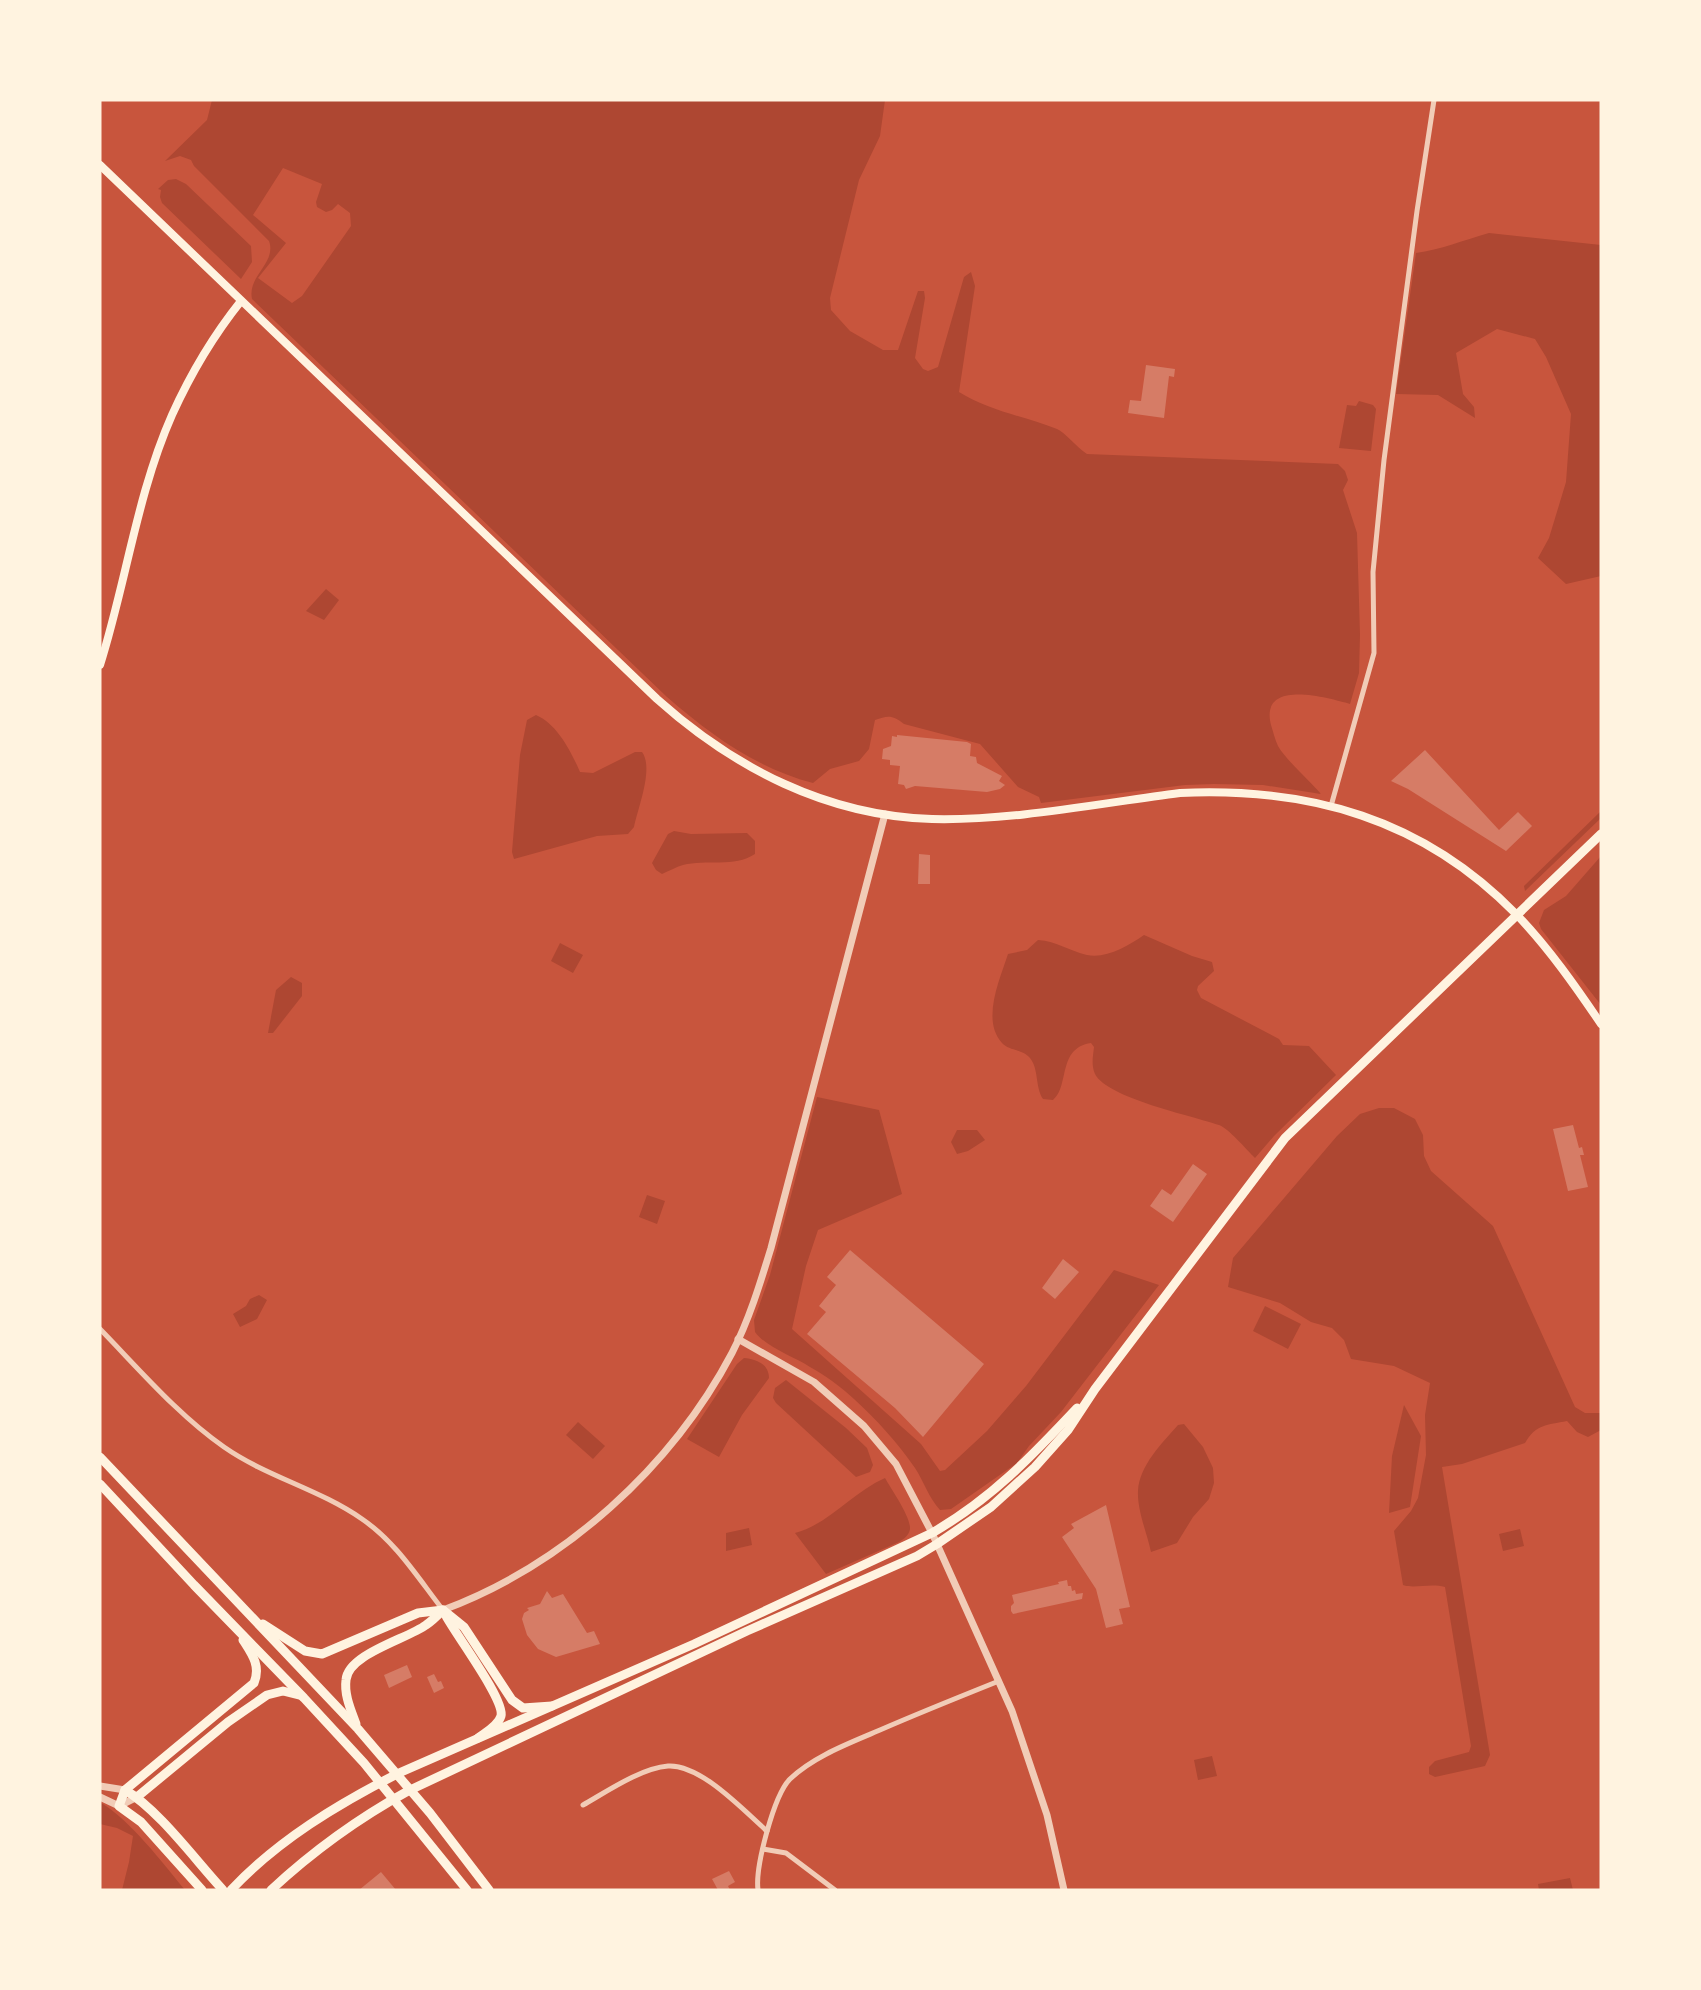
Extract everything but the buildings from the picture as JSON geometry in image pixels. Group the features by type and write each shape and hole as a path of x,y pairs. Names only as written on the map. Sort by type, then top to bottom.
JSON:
{"main road":[{"path":"100,166 689,727 747,766 800,792 885,814 930,818 990,817 1180,793 1212,792 1276,795 1331,806 1364,816 1425,843 1482,884 1518,916 1601,1024"},
{"path":"100,665 150,477 172,416 207,346 242,301"},
{"path":"271,1890 310,1855 364,1815 408,1791 747,1631 917,1556 991,1507 1028,1475 1068,1430 1095,1389 1285,1138 1601,834"},
{"path":"231,1890 276,1849 353,1796 399,1773 732,1627 932,1533 984,1498 1027,1462 1095,1389"},
{"path":"100,1457 358,1729 489,1890"},
{"path":"100,1485 364,1763 467,1890"},
{"path":"358,1729 346,1690 345,1681 350,1670 365,1656 426,1626 443,1610"},
{"path":"443,1610 458,1639 499,1700 502,1711 500,1719 478,1738"},
{"path":"250,1616 298,1647 313,1654 322,1654 418,1613 443,1610 464,1627 512,1700 523,1708 552,1706"},
{"path":"202,1890 141,1822 119,1806 125,1790 254,1683 257,1676 256,1662 233,1624"},
{"path":"137,1797 228,1722 267,1695 284,1691 304,1698"},
{"path":"125,1790 137,1797 223,1890"}],"street":[{"path":"1331,806 1374,653 1373,572 1383,472 1434,100"},
{"path":"100,1329 167,1397 222,1447 265,1471 340,1505 374,1528 400,1554 443,1610 463,1603 521,1573 582,1531 627,1492 668,1447 694,1412 738,1339 760,1283 774,1237 885,814"},
{"path":"738,1339 814,1382 864,1426 895,1464 932,1533 999,1681 1038,1786 1064,1890"},
{"path":"758,1890 756,1878 763,1849 784,1786 813,1762 850,1742 999,1681"},
{"path":"583,1805 622,1783 655,1769 673,1766 706,1780 768,1831"},
{"path":"100,1786 125,1790"},
{"path":"100,1797 119,1806 137,1797"},
{"path":"763,1849 786,1853 835,1890"}],"shaded area":[{"path":"212,100 885,100 880,136 859,180 830,298 831,310 850,331 883,350 898,350 918,291 924,291 915,358 923,369 928,371 938,367 964,277 971,272 975,286 959,392 970,399 1057,429 1087,454 1338,464 1345,471 1348,480 1343,490 1357,533 1360,635 1359,673 1350,704 1298,695 1285,696 1275,701 1270,710 1271,725 1278,746 1321,794 1263,785 1214,784 1185,785 1041,803 1039,797 1018,787 980,744 904,724 890,717 875,720 869,749 859,761 830,769 813,783 772,769 735,749 667,697 252,299 254,283 269,256 269,241 191,160 180,156 165,161 207,120","holes":["283,168 322,184 317,207 326,212 338,204 350,213 351,226 302,296 292,303 258,278 286,243 253,215"]},
{"path":"176,179 186,184 251,246 252,262 241,279 162,203 161,190 158,189 168,180"},
{"path":"1489,233 1601,245 1601,576 1566,584 1538,558 1549,538 1566,482 1571,414 1546,357 1535,339 1497,329 1456,353 1463,394 1474,407 1475,418 1438,395 1396,394 1416,253"},
{"path":"1359,401 1373,405 1376,409 1371,451 1339,448 1347,405 1356,406"},
{"path":"326,589 339,600 324,620 306,611"},
{"path":"536,715 557,731 580,772 593,773 635,752 642,752 646,778 634,827 628,834 597,836 514,859 512,852 520,755 527,720"},
{"path":"1601,811 1601,818 1525,891 1524,886"},
{"path":"674,831 691,834 747,833 755,841 755,854 738,861 692,863 662,874 652,863 668,834"},
{"path":"1601,856 1601,1005 1539,923 1544,910 1566,896"},
{"path":"1144,935 1212,962 1214,971 1198,986 1201,998 1279,1039 1283,1045 1309,1046 1336,1075 1255,1158 1219,1125 1133,1098 1103,1083 1094,1071 1094,1047 1091,1043 1080,1046 1073,1052 1058,1094 1053,1100 1043,1099 1033,1062 1024,1053 1005,1046 996,1034 993,1023 994,999 1008,954 1027,950 1038,940 1087,955 1102,955 1124,947"},
{"path":"560,943 583,955 573,973 551,961"},
{"path":"291,977 302,983 302,996 273,1033 268,1033 276,990"},
{"path":"817,1097 879,1110 902,1194 818,1230 806,1266 792,1329 921,1444 940,1471 945,1470 987,1431 1026,1386 1114,1270 1159,1285 1061,1412 1017,1463 951,1509 940,1510 901,1449 854,1399 827,1377 773,1347 755,1332 754,1320 770,1275"},
{"path":"1379,1108 1394,1108 1415,1119 1423,1135 1424,1156 1431,1171 1493,1226 1575,1407 1585,1413 1601,1413 1601,1430 1588,1437 1577,1432 1567,1421 1554,1423 1533,1432 1525,1443 1462,1464 1442,1467 1490,1755 1485,1766 1435,1777 1429,1774 1429,1767 1435,1761 1469,1752 1471,1746 1445,1587 1403,1585 1394,1531 1418,1498 1426,1455 1425,1415 1430,1383 1394,1366 1351,1359 1344,1340 1332,1328 1311,1322 1280,1303 1228,1287 1233,1258 1337,1136 1360,1114"},
{"path":"957,1130 977,1130 985,1140 968,1151 957,1154 951,1142"},
{"path":"647,1195 665,1201 657,1224 639,1217"},
{"path":"259,1295 267,1300 257,1319 240,1327 233,1314"},
{"path":"1265,1306 1301,1324 1288,1349 1253,1331"},
{"path":"744,1358 761,1363 767,1369 769,1378 742,1415 719,1457 687,1439 737,1364"},
{"path":"786,1380 867,1448 873,1465 870,1472 856,1477 776,1403 773,1398 775,1388"},
{"path":"1404,1405 1421,1436 1410,1507 1389,1513 1392,1456"},
{"path":"578,1422 605,1446 593,1459 566,1435"},
{"path":"1184,1424 1203,1447 1213,1468 1214,1483 1209,1499 1193,1517 1177,1543 1151,1552 1139,1506 1139,1482 1159,1447 1178,1425"},
{"path":"885,1478 907,1518 909,1533 899,1542 826,1574 795,1533 819,1523 862,1491"},
{"path":"749,1528 752,1545 726,1551 726,1533"},
{"path":"1520,1529 1524,1546 1503,1551 1499,1534"},
{"path":"1212,1756 1217,1776 1198,1780 1194,1760"},
{"path":"100,1802 135,1831 185,1890 122,1890 133,1836 100,1824"},
{"path":"1570,1878 1573,1890 1539,1890 1538,1884"}]}
